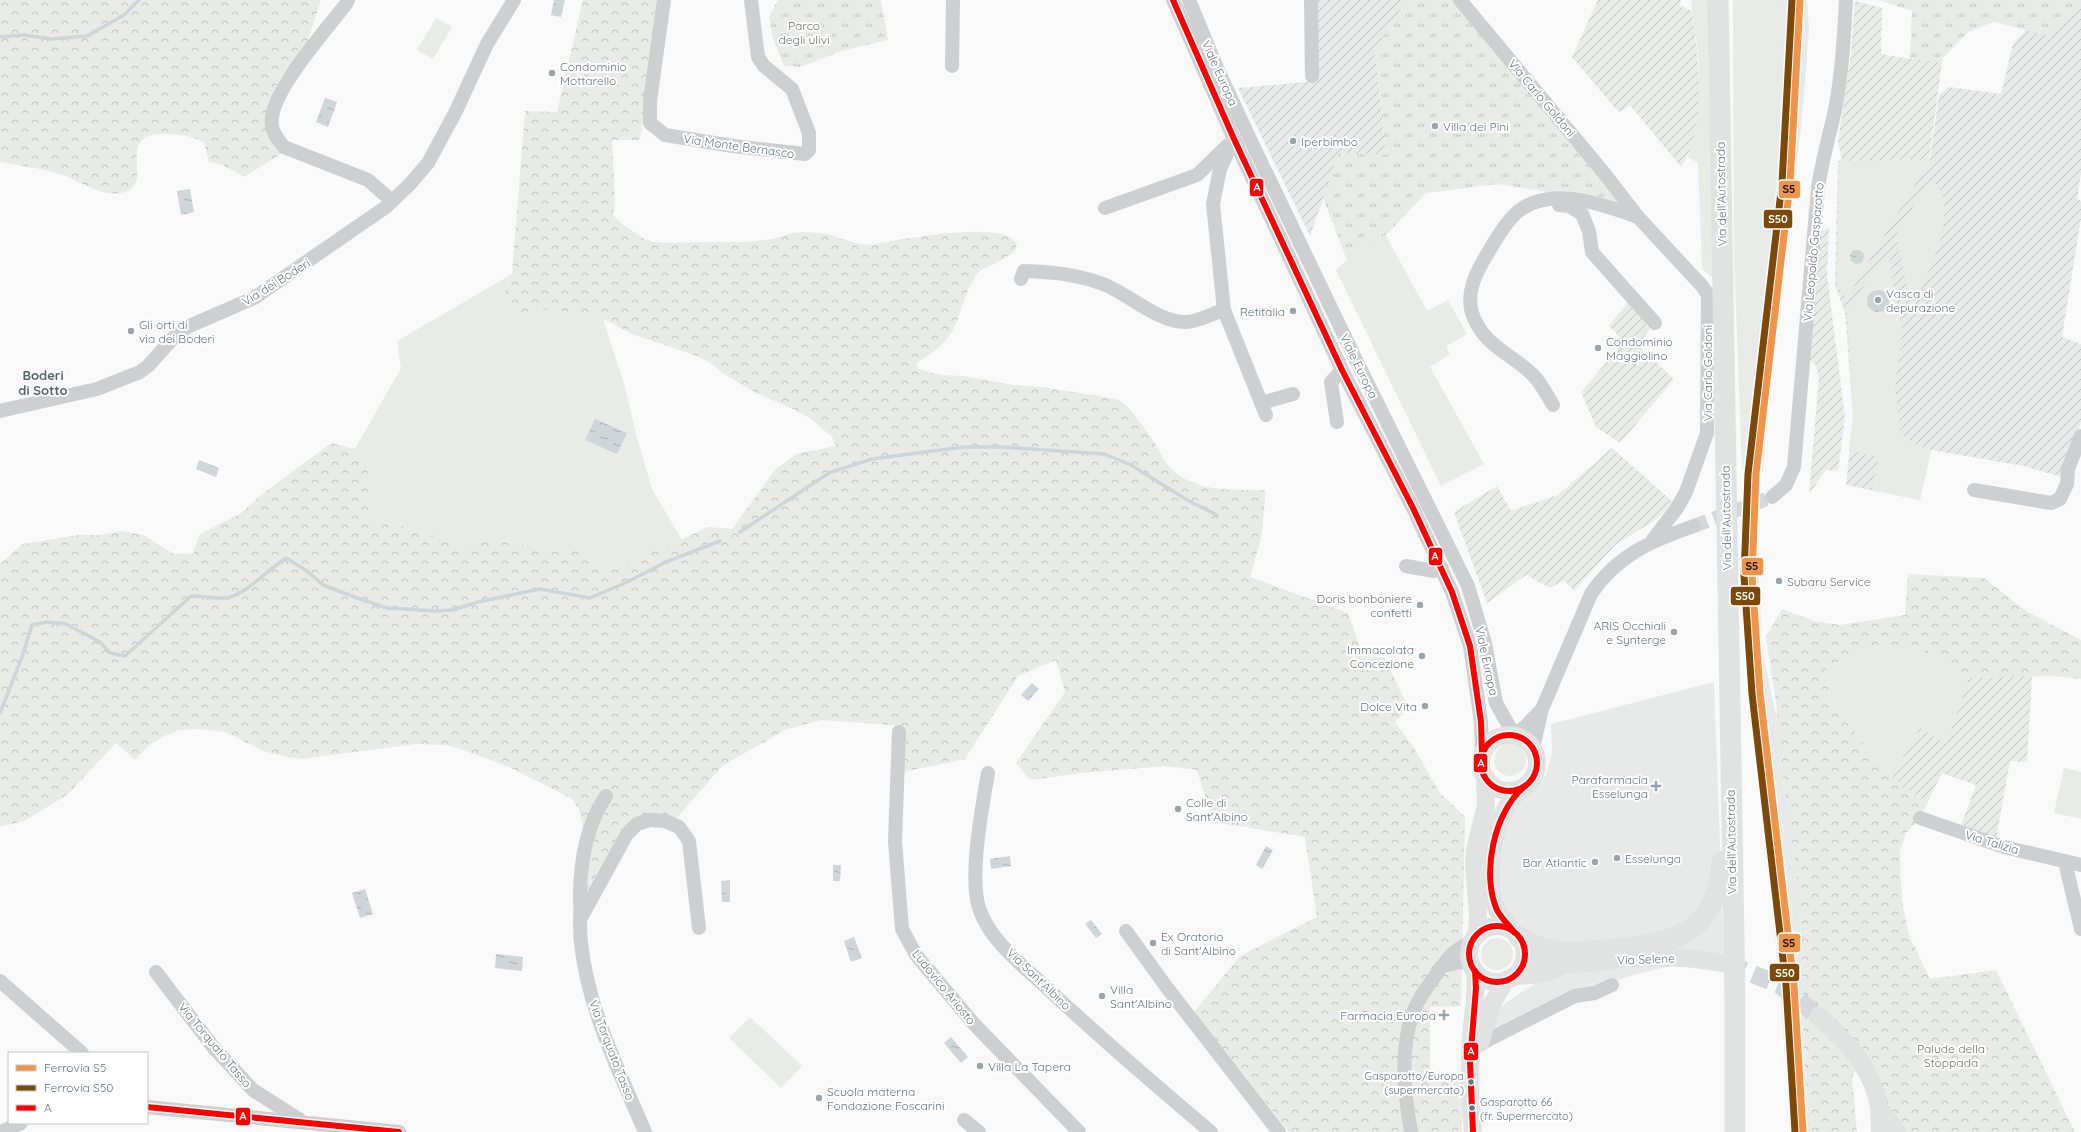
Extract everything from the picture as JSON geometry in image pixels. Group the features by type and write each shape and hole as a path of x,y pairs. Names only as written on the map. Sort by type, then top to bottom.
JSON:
{"highway":[{"name":"Via dell'Autostrada","path":"1718,0 1726,559 1735,1000 1735,1132"},
{"path":"1519,941 1546,950 1571,953 1653,945 1677,938 1697,924 1709,908 1719,883 1722,856 1721,766 1729,733"}],"main road":[{"path":"1473,1132 1470,1101 1471,1053 1476,995 1473,967 1469,956 1474,939 1478,914 1474,866 1475,850 1486,805 1485,778 1480,762 1482,754 1491,741 1502,736 1514,735 1525,740 1534,748 1537,766 1530,782 1508,803 1501,820 1493,850 1492,888 1498,910 1519,941 1524,962 1510,978 1493,1002 1484,1025 1480,1044 1478,1073 1480,1132"},
{"path":"1485,778 1498,789 1507,791 1524,787"},
{"path":"1474,939 1483,930 1499,926 1519,941"},
{"name":"Via Selene","path":"1519,941 1545,962 1563,964 1666,957 1692,957 1728,964"},
{"name":"Via Selene","path":"1510,978 1545,973 1555,970 1563,964"},
{"path":"1473,967 1489,980 1510,978"},
{"path":"1818,1016 1833,1028 1860,1062 1874,1090 1879,1108 1880,1132"},
{"path":"1879,1108 1897,1132"}],"street":[{"path":"348,0 284,86 272,112 272,126 276,136 284,147 368,180 392,201"},
{"name":"Via dei Boderi","path":"0,411 96,389 140,372 175,336 187,327 254,298 359,227 392,201 428,163 455,113 487,44 514,0"},
{"name":"Via Monte Bernasco","path":"664,0 650,101 650,123 665,135 733,146 805,154 809,150 809,134 792,89 764,66 758,57 751,0"},
{"path":"952,66 953,0"},
{"name":"Viale Europa","path":"1173,0 1234,139 1342,370 1442,568 1454,597 1470,646 1481,722 1482,754"},
{"name":"Viale Europa","path":"1189,0 1217,68 1353,355 1468,586 1485,643 1496,703 1514,735"},
{"path":"1311,0 1312,76"},
{"name":"Via Carlo Goldoni","path":"1460,0 1604,173 1638,217 1702,286 1708,295 1708,433 1686,492 1677,508 1652,541"},
{"name":"Via Leopoldo Gasparotto","path":"1772,497 1786,485 1794,467 1818,188 1822,163 1836,102 1842,56 1846,0"},
{"path":"1105,208 1196,175 1234,139"},
{"path":"1234,139 1220,169 1213,204 1224,310 1264,409 1293,394"},
{"name":"Via Carlo Goldoni","path":"1553,405 1533,375 1493,345 1484,334 1472,313 1470,296 1471,286 1481,264 1501,231 1523,208 1549,199 1581,200 1599,203 1638,217"},
{"path":"1533,204 1569,206 1582,214 1589,231 1592,252 1654,323"},
{"path":"1021,279 1024,271 1067,273 1104,284 1145,308 1172,319 1186,322 1224,310"},
{"name":"Viale Europa","path":"1337,422 1331,382 1342,370"},
{"path":"1974,490 2051,503 2060,499 2067,484 2068,469 2081,436"},
{"path":"1534,748 1542,709 1591,594 1600,580 1614,567 1652,541 1694,526"},
{"path":"1406,566 1434,571 1442,568"},
{"path":"1514,735 1525,727 1542,709"},
{"name":"Ludovico Ariosto","path":"899,732 895,841 902,929 916,955 974,1024 1079,1132"},
{"name":"Via Sant'Albino","path":"988,773 975,880 979,907 987,924 1008,952 1093,1031 1211,1132"},
{"name":"Via Torquato Tasso","path":"606,796 595,812 588,834 580,876 580,942 589,991 610,1051 645,1132"},
{"name":"Via Talizia","path":"1920,818 1974,838 2081,865"},
{"name":"Via Torquato Tasso","path":"581,918 627,834 637,824 650,820 665,821 679,827 689,841 698,928"},
{"path":"2065,862 2081,929"},
{"path":"1126,931 1168,989 1279,1132"},
{"path":"1411,1132 1406,1104 1406,1041 1415,1009 1423,993 1446,959 1456,950 1474,939"},
{"path":"1442,966 1461,962 1473,967"},
{"name":"Via Torquato Tasso","path":"156,972 214,1048 253,1090 302,1122"},
{"path":"0,981 81,1052"},
{"path":"1480,1044 1575,996 1598,992 1612,985"},
{"path":"1484,1025 1492,1032 1504,1033"},
{"name":"Via Torquato Tasso","path":"148,1107 399,1132"},
{"path":"964,1120 979,1132"},
{"path":"1,1132 19,1124"}],"shaded area":[{"path":"1316,0 1407,0 1375,50 1386,156 1339,153 1310,236 1238,88 1316,81"},
{"path":"1781,0 1807,0 1809,31 1801,129 1771,357 1763,472 1742,470 1758,317 1777,176 1782,44"},
{"path":"2053,0 2081,0 2081,173 2077,199 2081,201 2081,218 2062,337 2081,344 2081,422 2061,477 2024,466 1931,450 1920,500 1846,485 1853,416 1845,312 1835,285 1838,161 1930,159 1939,95 1948,87 2001,94 2013,44"},
{"path":"1758,557 1762,649 1778,725 1780,757 1797,876 1803,971 1804,1060 1812,1132 1790,1132 1780,984 1744,650 1742,559"},
{"path":"1714,682 1724,953 1634,975 1584,991 1489,1043 1497,1009 1559,967 1503,908 1495,884 1509,808 1546,775 1552,753 1551,724"}],"green space":[{"path":"0,0 321,0 307,43 280,78 273,92 267,114 282,151 281,154 244,177 223,165 209,162 204,142 190,137 177,135 166,134 150,136 141,141 137,150 137,179 133,187 125,192 116,194 100,191 60,174 0,162"},
{"path":"583,0 662,0 640,140 612,140 615,204 613,215 622,224 643,238 653,242 666,243 769,240 802,232 831,235 868,245 950,233 992,232 1007,236 1016,243 1016,247 1013,252 1009,256 978,273 969,288 953,330 942,344 917,363 918,369 940,375 963,376 1013,385 1043,387 1117,399 1125,404 1134,414 1153,440 1167,464 1188,480 1213,488 1266,490 1261,539 1250,577 1348,613 1363,656 1384,657 1409,708 1395,722 1414,748 1440,793 1465,817 1461,1006 1430,1007 1430,1074 1462,1074 1462,1132 1289,1132 1194,1012 1240,956 1317,917 1305,837 1213,822 1197,770 1165,766 1081,773 1030,780 1016,763 1065,692 1056,660 1018,676 965,759 903,772 904,726 821,720 785,730 722,766 676,819 648,815 589,891 585,890 582,823 579,809 571,798 511,768 461,749 444,745 416,744 301,759 264,751 225,732 199,729 179,730 164,736 148,746 135,760 116,743 67,795 24,821 0,827 0,564 23,544 78,535 100,535 122,531 143,535 174,554 193,554 200,534 240,514 261,495 331,443 355,449 367,463 372,520 407,527 463,547 490,538 558,552 584,549 590,561 619,567 709,527 732,529 775,470 796,454 836,446 832,437 811,419 795,410 756,393 697,356 632,334 603,319 572,312 537,309 519,314 503,297 512,274 525,111 557,112"},
{"name":"Parco degli ulivi","path":"778,0 881,0 888,40 841,51 801,67 784,66 773,38 769,17"},
{"path":"1406,0 1468,0 1628,205 1498,184 1426,193 1388,233 1347,260 1323,198 1339,153 1386,155 1375,50"},
{"path":"1598,0 1681,0 1680,5 1692,11 1697,48 1699,91 1698,113 1695,133 1689,152 1681,167 1630,105 1620,112 1615,108 1572,57"},
{"path":"1691,0 1709,0 1713,278 1702,269 1698,163 1688,157 1696,124 1699,62"},
{"path":"1733,0 1781,0 1782,44 1777,176 1758,317 1742,470 1734,255"},
{"path":"1878,0 2081,1 2049,36 1994,22 1968,32 1943,58 1942,62 1910,59 1912,11"},
{"path":"1855,1 1882,8 1881,54 1942,62 1929,159 1842,161 1838,142 1851,54"},
{"path":"436,18 452,27 433,59 417,50"},
{"path":"1930,159 1928,170 1923,171 1847,298 1842,293 1837,282 1839,161"},
{"path":"1934,180 1942,193 1945,207 1944,221 1936,253 1912,311 1896,235 1928,182"},
{"path":"1829,228 1827,275 1845,417 1838,471 1826,470 1809,494 1819,377 1815,364 1808,359 1821,231"},
{"path":"1385,234 1427,311 1448,300 1467,334 1446,346 1450,354 1430,367 1484,464 1441,486 1336,270 1347,260"},
{"path":"1882,258 1888,258 1890,262 1902,331 1895,388 1901,434 1914,444 1931,450 1920,500 1872,490 1879,457 1849,450 1853,416 1847,312"},
{"path":"512,274 503,297 519,314 536,309 572,312 603,319 624,383 636,434 652,489 682,540 619,567 590,561 584,550 558,552 490,538 463,547 407,527 372,520 367,463 355,449 401,368 397,341"},
{"path":"1628,302 1650,329 1637,345 1674,379 1620,443 1596,427 1581,392 1624,342 1609,326"},
{"path":"1612,448 1673,502 1657,519 1615,545 1574,591 1564,580 1550,588 1526,575 1487,603 1454,512 1497,486 1511,511 1558,495"},
{"name":"Palude della Stoppada","path":"1908,574 1984,578 2026,611 2081,640 2081,679 2054,676 1969,678 1924,651 1871,647 1826,668 1830,697 1865,746 1901,786 1927,803 1920,818 1906,833 1900,851 1900,861 1902,902 1909,935 1930,979 1996,970 2075,1132 1898,1132 1856,1067 1852,1078 1857,1132 1812,1132 1804,1060 1803,971 1797,876 1780,757 1776,702 1766,637 1782,609 1814,621 1840,625 1905,615"},
{"path":"1871,647 1924,651 1969,678 1946,744 1893,777 1865,746 1830,697 1826,668"},
{"path":"2032,676 2027,762 2010,761 1996,839 1960,828 1976,785 1942,773 1927,803 1901,786 1892,776 1920,728 1946,744 1969,678"},
{"path":"1510,744 1521,749 1526,760 1521,771 1510,776 1499,771 1494,760 1499,749"},
{"path":"2064,768 2081,772 2081,819 2054,813"},
{"path":"1497,938 1506,941 1510,945 1513,954 1510,963 1506,967 1497,970 1488,967 1484,963 1481,954 1484,945 1488,941"},
{"path":"750,1017 802,1066 781,1088 729,1038"}],"water":[{"path":"554,0 565,0 561,17 551,15"},
{"path":"325,98 337,102 328,127 316,122"},
{"path":"190,189 194,212 181,215 177,191"},
{"name":"Vasca di depurazione","path":"1857,250 1862,252 1864,257 1862,262 1857,264 1852,262 1850,257 1852,252"},
{"name":"Vasca di depurazione","path":"1878,290 1886,293 1889,301 1886,309 1878,312 1870,309 1867,301 1870,293"},
{"path":"595,419 627,433 617,454 585,440"},
{"path":"199,460 219,468 216,477 196,469"},
{"path":"1032,683 1039,689 1028,701 1021,695"},
{"path":"1266,846 1273,850 1262,869 1256,865"},
{"path":"1010,856 1011,866 991,869 990,859"},
{"path":"833,865 841,865 840,881 833,881"},
{"path":"730,880 730,902 722,902 721,881"},
{"path":"365,889 373,914 360,918 352,893"},
{"path":"1091,920 1102,934 1096,938 1085,924"},
{"path":"854,937 862,958 851,962 844,941"},
{"path":"496,954 523,957 522,971 495,968"},
{"path":"951,1037 968,1057 961,1063 944,1043"}],"waterway":[{"path":"0,37 24,35 51,39 87,36 124,15 139,0"},
{"path":"740,532 829,473 872,459 964,447 1001,447 1104,454 1131,465 1187,500 1217,515"},
{"path":"0,713 22,657 32,625 47,622 66,624 100,642 110,653 125,656 191,596 221,598 233,596 248,587 286,558 307,571 323,585 357,598 387,608 435,611 453,610 478,602 540,589 590,598 625,583 666,562 720,541"}],"tunnel":[{"path":"1694,526 1772,497"},
{"path":"1728,964 1780,985 1818,1016"}],"rail line":[{"name":"S50","path":"1792,0 1782,183 1748,474 1744,576 1752,694 1786,985 1795,1132"},
{"name":"S5","path":"1800,0 1790,184 1756,474 1752,576 1760,693 1794,985 1803,1132"}],"transit line":[{"name":"A","path":"1173,0 1234,139 1342,370 1413,508 1452,592 1470,646 1481,722 1482,754"},
{"name":"A","path":"1503,735 1515,735 1525,739 1533,747 1537,757 1537,763 1537,769 1533,779 1525,787 1515,791 1503,791 1493,787 1485,779 1481,769 1481,757 1485,747 1493,739 1503,735"},
{"name":"A","path":"1514,932 1497,910 1492,895 1490,879 1491,862 1493,844 1498,827 1514,798 1524,787"},
{"name":"A","path":"1497,926 1512,931 1520,939 1525,954 1520,969 1512,977 1497,982 1482,977 1474,969 1469,954 1474,939 1482,931 1497,926"},
{"name":"A","path":"1473,1132 1470,1062 1476,988 1475,971"},
{"name":"A","path":"148,1107 399,1132"}],"place":[{"name":"Condominio Mottarello","path":"552,73"},
{"name":"Villa dei Pini","path":"1435,126"},
{"name":"Iperbimbo","path":"1293,141"},
{"name":"Vasca di depurazione","path":"1878,300"},
{"name":"Retitalia","path":"1293,311"},
{"name":"Gli orti di via dei Boderi","path":"131,331"},
{"name":"Condominio Maggiolino","path":"1598,348"},
{"name":"Subaru Service","path":"1779,581"},
{"name":"Doris bonboniere confetti","path":"1420,605"},
{"name":"ARIS Occhiali e Synterge","path":"1674,632"},
{"name":"Immacolata Concezione","path":"1422,656"},
{"name":"Dolce Vita","path":"1425,706"},
{"name":"Parafarmacia Esselunga","path":"1656,786"},
{"name":"Colle di Sant'Albino","path":"1178,809"},
{"name":"Esselunga","path":"1617,858"},
{"name":"Bar Atlantic","path":"1595,862"},
{"name":"Ex Oratorio di Sant'Albino","path":"1153,943"},
{"name":"Villa Sant'Albino","path":"1102,996"},
{"name":"Farmacia Europa","path":"1444,1015"},
{"name":"Villa La Tapera","path":"980,1066"},
{"name":"Gasparotto/Europa (supermercato)","path":"1471,1082"},
{"name":"Scuola materna Fondazione Foscarini","path":"819,1098"},
{"name":"Gasparotto 66 (fr. Supermercato)","path":"1472,1108"}],"district":[{"name":"Boderi di Sotto","path":"43,382"}]}
